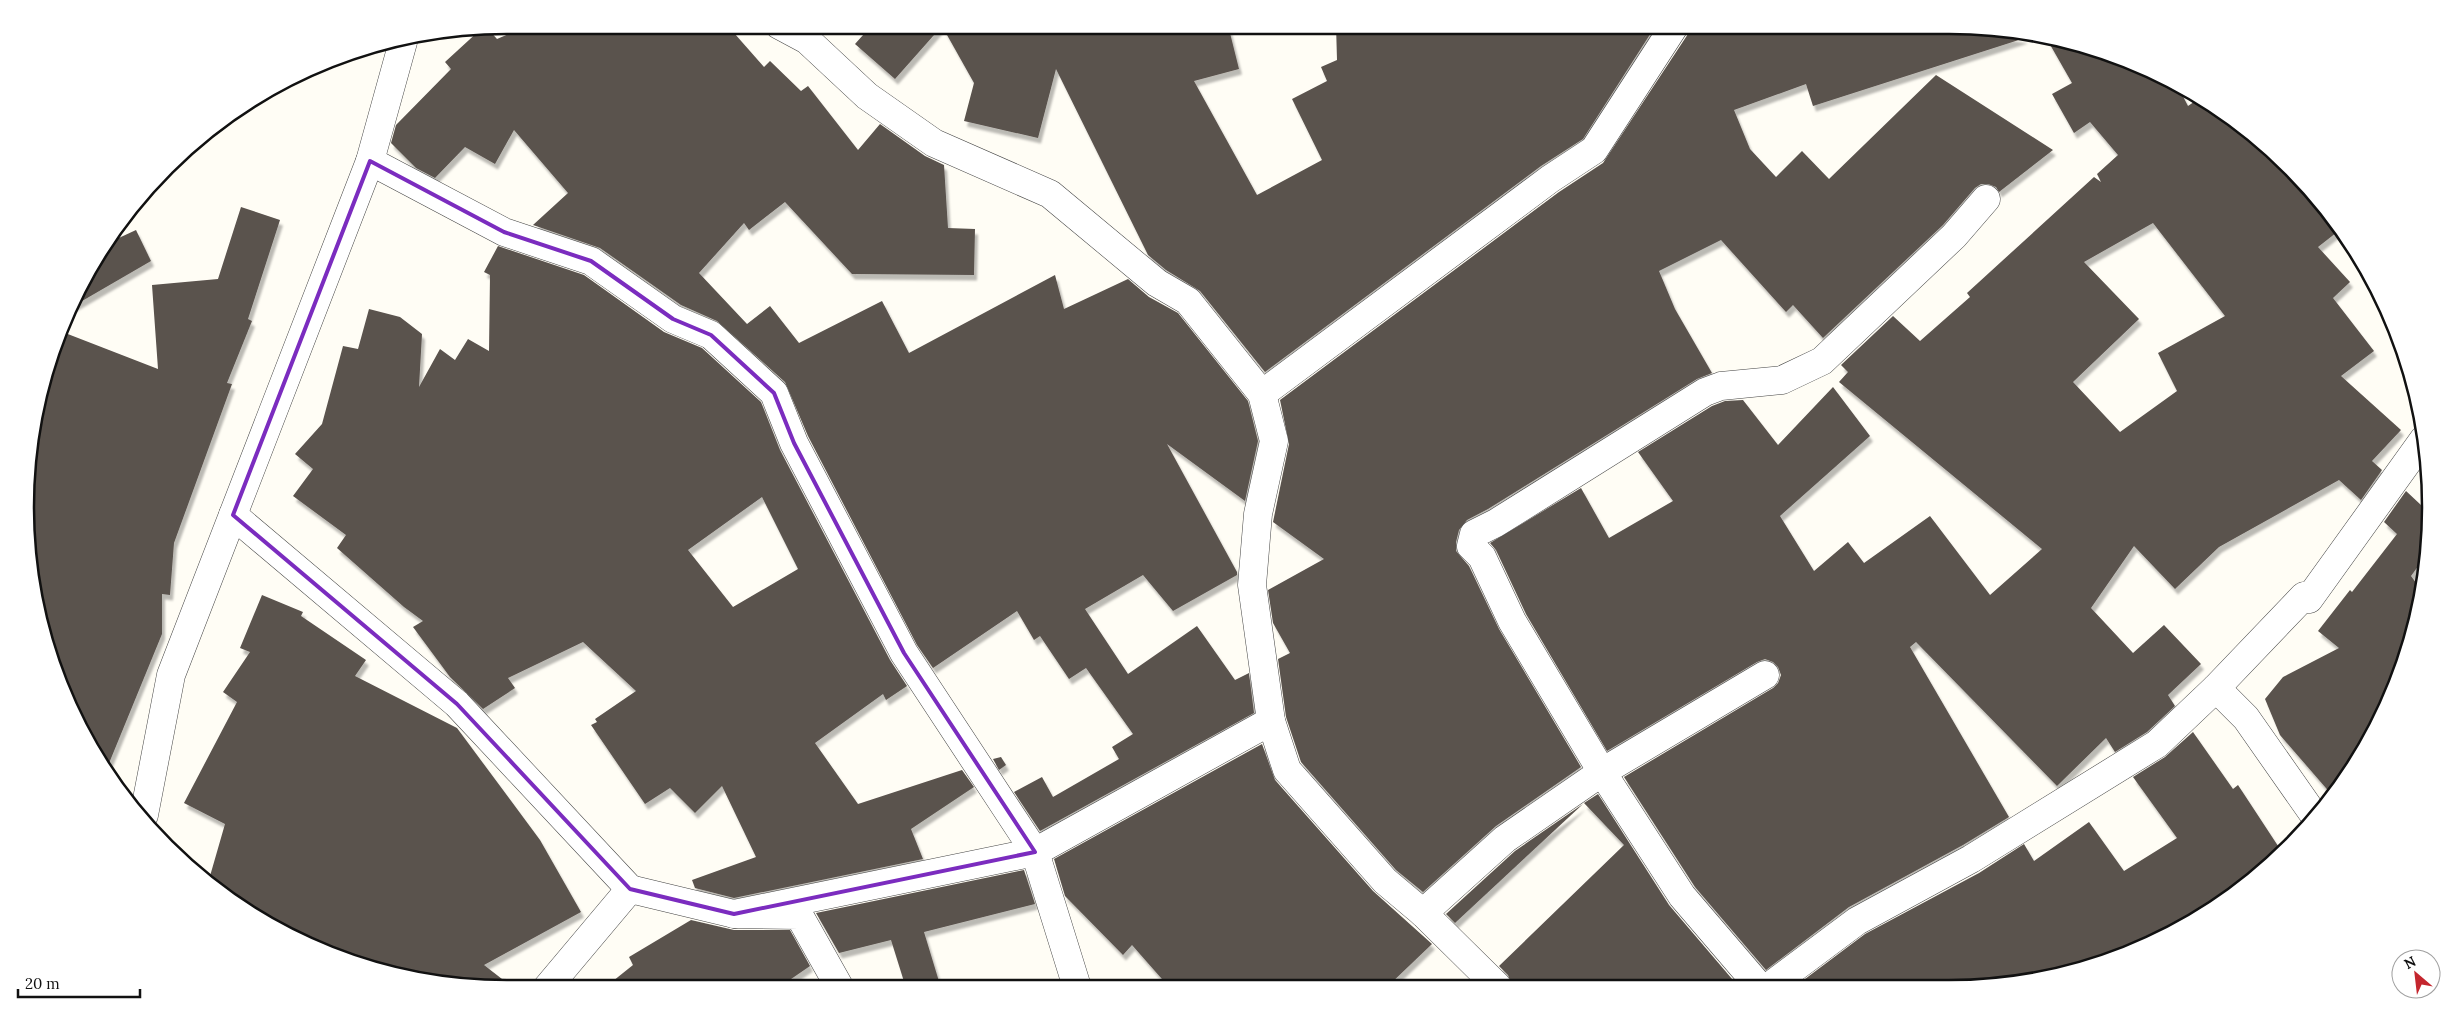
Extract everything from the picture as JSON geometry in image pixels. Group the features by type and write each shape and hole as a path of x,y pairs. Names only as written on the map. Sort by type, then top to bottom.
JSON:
{"street":[{"path":"811,34 867,96 934,143 1050,194 1157,283 1188,301 1262,394 1274,441 1258,514 1252,585 1271,721 1288,770 1386,881 1423,913 1490,980"},
{"path":"1262,394 1550,179 1594,150 1668,34"},
{"path":"145,811 170,675 370,161 402,46"},
{"path":"370,161 504,232 591,261 673,319 711,335 774,393 794,443 904,653 1035,852 1075,980"},
{"path":"1754,980 1682,896 1602,772 1512,621 1482,557 1471,546 1474,534 1504,518 1705,392 1721,386 1782,380 1822,361 1954,236 1986,199"},
{"path":"1778,980 1857,921 1971,859 2157,744 2216,688 2304,596 2310,599 2418,447"},
{"path":"233,515 457,704 630,889 734,914 798,915 835,980"},
{"path":"1423,913 1505,839 1602,772 1765,675"},
{"path":"2216,688 2246,718 2311,812"},
{"path":"734,914 1035,852 1271,721"},
{"path":"554,980 630,889"}],"highlighted area":[{"path":"370,161 504,232 591,261 673,319 711,335 774,393 794,443 904,653 1035,852 734,914 630,889 457,704 233,515"}],"building":[{"path":"493,34 497,39 508,34 735,34 764,67 770,61 801,91 808,86 858,150 880,124 925,156 944,165 948,228 975,229 974,275 852,274 785,202 749,230 744,223 699,273 747,324 770,306 799,343 882,301 909,353 1055,275 1064,309 1128,279 1149,297 1178,313 1248,401 1258,441 1245,501 1167,444 1237,575 1173,611 1143,575 1085,609 1128,674 1197,626 1235,680 1249,673 1254,713 1040,831 1014,792 1042,777 1053,797 1119,759 1112,747 1133,734 1086,668 1069,679 1040,636 1034,640 1017,611 933,668 917,645 808,436 785,382 717,321 681,305 600,248 533,225 568,193 514,130 495,164 465,147 435,178 416,168 391,143 396,125 451,69 445,62 474,35"},
{"path":"864,34 935,34 895,79 855,44"},
{"path":"946,34 1230,34 1239,69 1194,81 1257,195 1322,160 1292,99 1327,81 1321,67 1337,60 1336,34 1650,34 1583,139 1541,166 1265,372 1200,291 1166,270 1148,255 1056,69 1038,138 964,121 974,83"},
{"path":"1688,34 1949,34 2020,40 1813,106 1806,84 1734,110 1750,149 1776,177 1802,151 1829,179 1936,75 2053,150 1999,192 1996,187 1988,184 1981,184 1975,188 1943,225 1823,338 1793,305 1786,312 1721,240 1659,271 1675,309 1712,373 1697,379 1488,509 1467,520 1459,530 1456,542 1456,551 1469,566 1499,629 1581,767 1496,826 1423,892 1396,870 1301,762 1286,717 1278,659 1290,653 1273,623 1268,590 1324,559 1273,522 1289,444 1280,400 1559,192 1603,163"},
{"path":"2050,45 2101,59 2130,70 2182,95 2188,106 2194,102 2212,114 2261,151 2284,172 2305,195 2335,234 2318,247 2350,282 2333,298 2374,351 2341,376 2401,430 2372,461 2382,470 2361,500 2339,480 2219,547 2175,589 2134,546 2091,608 2133,653 2164,625 2201,664 2168,695 2175,706 2147,732 2115,752 2106,738 2057,786 1916,642 1910,647 2009,817 1963,845 1849,907 1766,970 1695,887 1624,777 1773,688 1778,683 1781,675 1778,667 1773,662 1765,659 1757,662 1607,751 1526,614 1496,550 1490,543 1581,488 1609,538 1673,501 1638,452 1712,406 1725,401 1743,400 1778,445 1833,387 1870,436 1780,516 1814,571 1848,542 1864,563 1930,516 1990,595 2042,549 1839,382 1848,372 1841,365 1893,316 1920,341 1970,297 1967,293 2094,177 2101,182 2097,174 2118,155 2090,122 2074,133 2052,94 2072,83","holes":["2153,223 2225,316 2158,353 2177,391 2120,432 2073,382 2139,319 2084,262"]},
{"path":"241,207 280,220 248,319 252,321 227,383 232,384 174,543 170,595 162,594 162,634 109,763 97,744 70,688 59,659 43,599 38,569 34,507 38,445 43,415 50,385 67,334 158,369 152,285 218,279"},
{"path":"136,230 151,261 81,301 97,270 118,238"},
{"path":"498,246 584,275 664,332 702,348 761,402 780,450 890,660 907,686 886,700 883,694 815,743 858,804 962,770 974,787 911,829 923,859 734,898 695,888 692,880 756,857 722,786 695,813 670,788 645,804 591,725 597,722 595,719 636,691 583,642 508,678 515,688 483,709 450,677 413,627 423,621 404,607 337,548 346,535 293,496 313,469 295,454 322,424 343,346 358,349 369,309 400,317 422,334 419,387 440,349 455,360 468,339 489,351 490,275 484,272","holes":["762,497 798,569 733,607 688,550"]},
{"path":"2406,491 2421,505 2422,504 2418,566 2411,576 2416,582 2413,599 2397,659 2386,688 2359,744 2328,790 2280,735 2265,699 2283,677 2339,648 2318,631 2350,590 2352,592 2397,534 2384,522"},
{"path":"262,595 303,612 301,616 366,660 355,676 457,728 540,840 581,912 484,965 503,980 476,979 415,971 355,955 326,944 270,917 219,882 210,875 225,824 184,803 237,702 223,692 250,652 240,648"},
{"path":"2193,732 2233,789 2238,785 2279,847 2237,882 2186,917 2130,944 2101,955 2041,971 2011,976 1949,980 1804,980 1865,934 1979,873 2024,844 2034,861 2089,822 2124,871 2177,838 2133,777 2165,757"},
{"path":"1262,744 1275,780 1373,891 1432,944 1394,980 1163,980 1132,945 1123,955 1065,896 1054,859"},
{"path":"1001,757 1006,765 999,770 993,759"},
{"path":"1598,794 1669,905 1733,980 1510,980 1508,975 1499,966 1624,845 1584,803"},
{"path":"1583,804 1455,923 1446,914 1515,851"},
{"path":"1024,870 1035,904 924,932 939,980 904,980 891,940 839,953 816,913"},
{"path":"691,920 734,930 790,930 810,966 790,980 614,980 633,965 629,957"}]}
